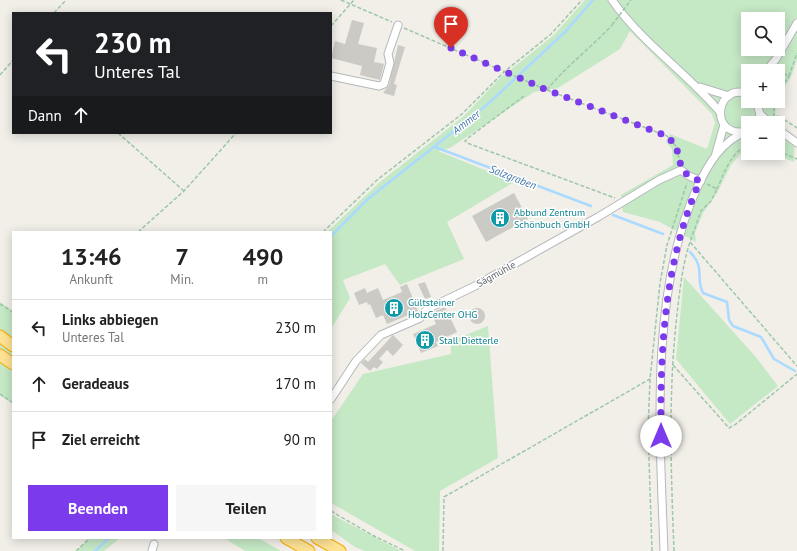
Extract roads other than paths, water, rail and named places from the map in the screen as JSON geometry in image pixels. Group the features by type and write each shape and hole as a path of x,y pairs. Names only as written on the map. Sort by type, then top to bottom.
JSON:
{"highway":[{"path":"0,336 12,345"},
{"path":"0,355 12,363"},
{"path":"288,539 309,551"},
{"path":"319,539 340,551"}],"street":[{"path":"613,1 652,47 698,86 720,112 724,124 731,131 741,132"},
{"path":"772,64 797,23"},
{"path":"332,76 379,86 384,84 390,63 388,54 398,25"},
{"path":"698,86 729,96 741,94"},
{"path":"720,112 722,104 729,96"},
{"path":"759,108 760,114 763,116"},
{"path":"664,551 661,407 670,277 682,228 700,181 715,155 724,124"},
{"path":"715,155 735,136 741,134"},
{"path":"785,135 790,140"},
{"path":"785,138 797,143"},
{"name":"Sägmühle","path":"332,397 356,361 381,335 420,318 427,309 482,282 624,202 659,180 682,170 689,176 700,181"}],"waterway":[{"name":"Ammer","path":"332,235 368,199 488,104 566,31 593,0"},
{"name":"Salzgraben","path":"435,147 591,206"},
{"name":"Salzgraben","path":"613,215 663,234"},
{"name":"Salzgraben","path":"690,252 698,263 700,283 703,293 727,302 729,320 733,326 761,337 774,359 795,371"},
{"name":"Ammer","path":"95,551 108,539"}],"place":[{"name":"Abbund Zentrum Schönbuch GmbH","path":"500,218"},
{"name":"Gültsteiner HolzCenter OHG","path":"394,308"},
{"name":"Stall Dietterle","path":"425,340"}]}
